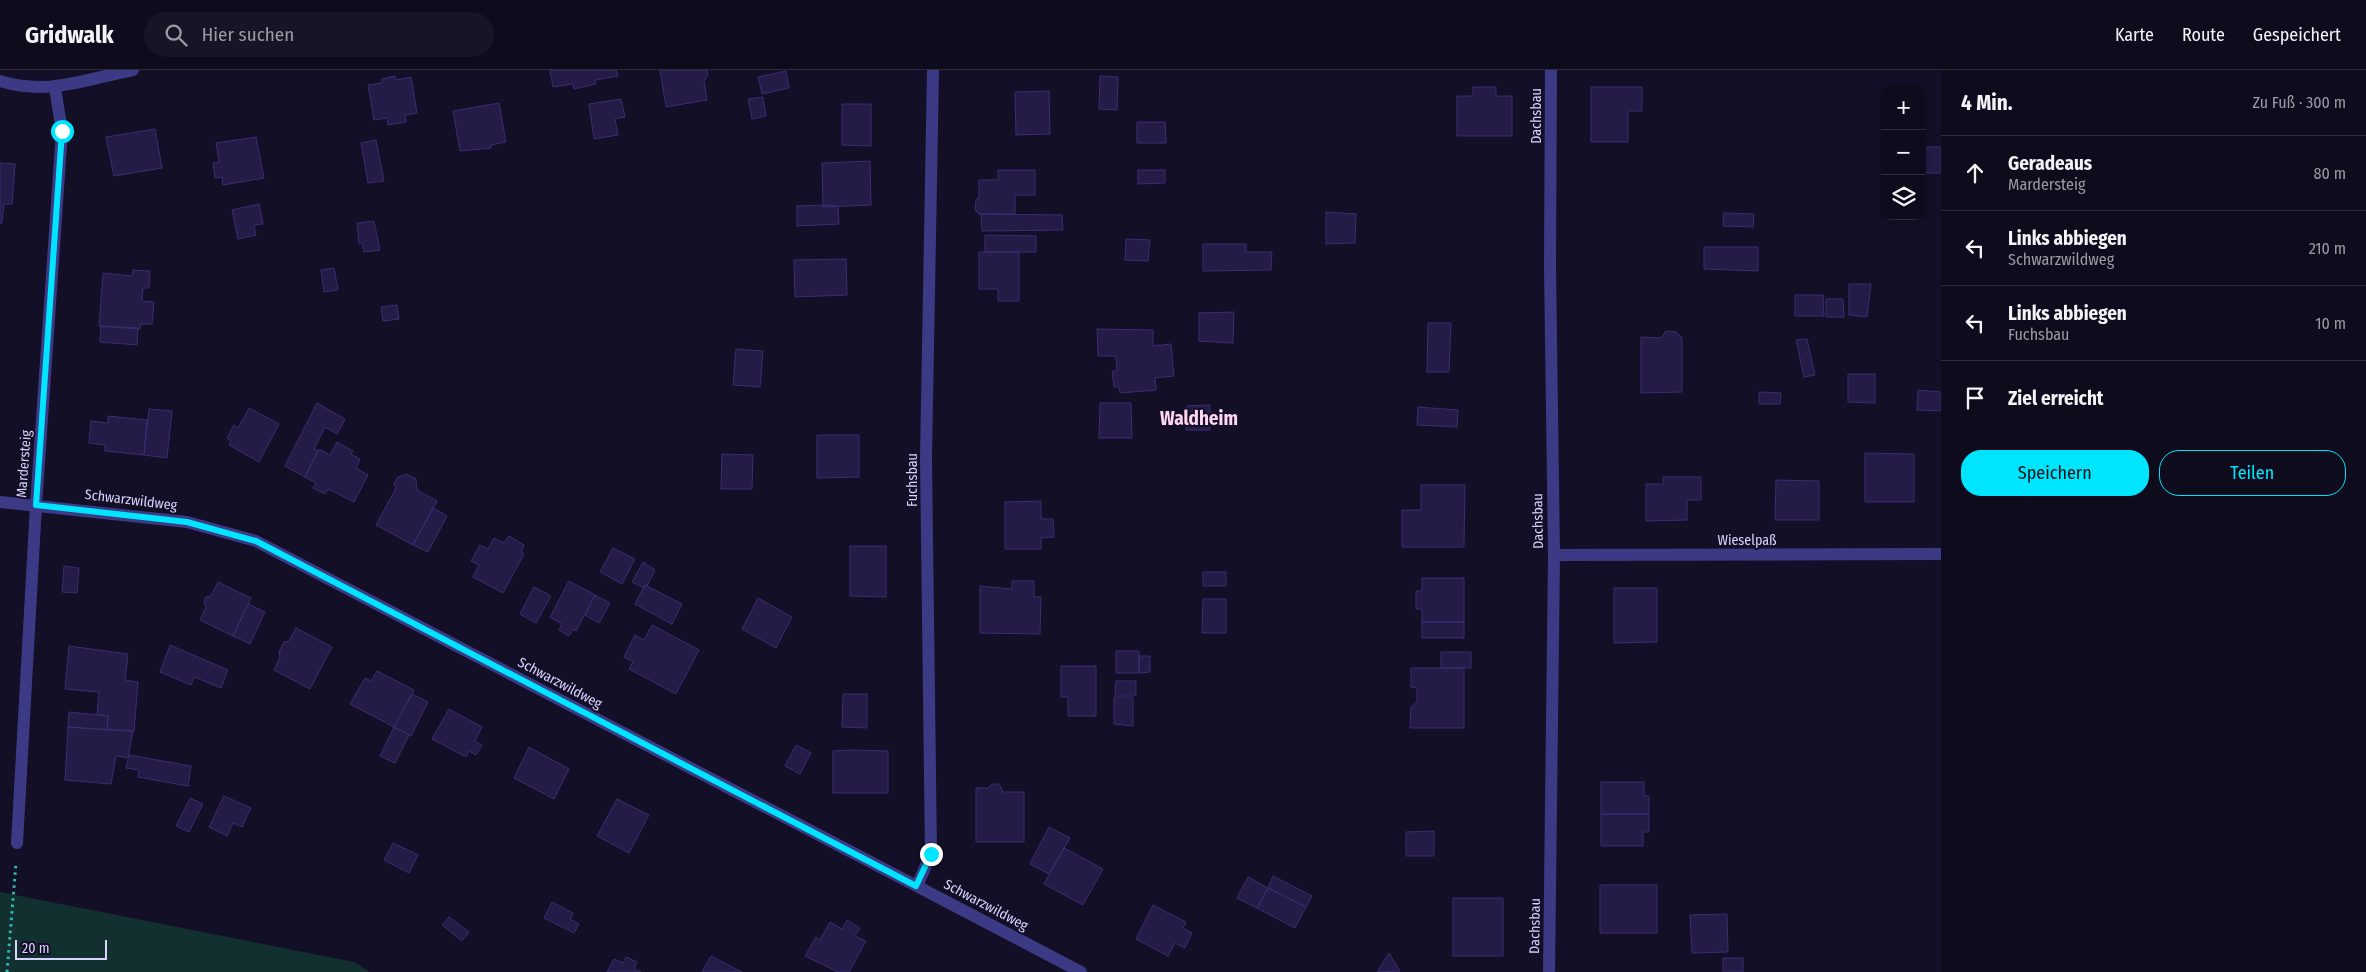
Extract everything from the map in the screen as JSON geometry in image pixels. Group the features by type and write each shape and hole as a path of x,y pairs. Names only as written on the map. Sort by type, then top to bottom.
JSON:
{"street":[{"path":"0,81 11,85 55,88 133,70"},
{"name":"Fuchsbau","path":"916,886 931,854 926,458 932,70"},
{"name":"Dachsbau","path":"1549,972 1554,555 1550,266 1552,70"},
{"name":"Mardersteig","path":"17,843 36,505 62,131 55,88"},
{"name":"Schwarzwildweg","path":"0,502 187,522 256,541 1081,972"},
{"name":"Wieselpaß","path":"1554,555 1941,554"}],"path":[{"path":"7,972 17,843"}],"green space":[{"path":"0,892 354,962 370,972 0,972"}],"building":[{"path":"550,70 616,70 618,76 595,80 596,84 574,89 573,84 553,87"},
{"path":"660,70 707,70 708,75 704,81 707,100 666,107"},
{"path":"786,71 789,88 762,94 758,77"},
{"path":"395,76 396,80 411,77 417,113 405,115 406,122 388,125 387,118 374,120 368,85 382,83 382,79"},
{"path":"1100,76 1118,77 1117,110 1099,109"},
{"path":"1473,87 1496,87 1496,96 1512,96 1512,136 1457,136 1457,96 1473,96"},
{"path":"1591,87 1642,87 1642,111 1628,111 1628,142 1591,142"},
{"path":"1049,91 1050,134 1016,135 1015,92"},
{"path":"763,97 766,116 752,119 748,99"},
{"path":"621,99 625,117 615,119 618,135 594,139 589,104"},
{"path":"499,103 506,142 491,145 491,148 460,151 453,111"},
{"path":"842,104 871,104 871,146 842,145"},
{"path":"1137,122 1165,122 1166,143 1137,143"},
{"path":"155,129 162,168 114,176 106,137"},
{"path":"256,137 264,178 223,185 222,177 215,178 213,163 219,162 216,143"},
{"path":"376,140 384,181 368,183 361,143"},
{"path":"1926,147 1941,147 1941,173 1926,173"},
{"path":"870,161 871,205 823,207 822,163"},
{"path":"0,163 15,164 12,204 4,204 2,223 0,223"},
{"path":"998,170 1035,170 1035,195 1015,195 1015,214 979,214 975,210 976,200 979,197 979,180 998,180"},
{"path":"1138,170 1165,170 1165,183 1138,184"},
{"path":"259,204 263,224 254,225 256,235 238,239 232,210"},
{"path":"797,206 838,206 839,224 797,226"},
{"path":"1326,212 1356,214 1355,243 1326,244"},
{"path":"1724,213 1754,214 1753,227 1723,226"},
{"path":"981,214 1062,215 1063,230 982,231"},
{"path":"374,221 380,250 364,252 362,243 359,243 357,223"},
{"path":"985,235 1036,236 1036,252 985,252"},
{"path":"1126,239 1150,240 1148,261 1125,260"},
{"path":"1203,244 1246,244 1246,252 1272,252 1271,270 1203,271"},
{"path":"1704,247 1758,247 1758,271 1704,269"},
{"path":"979,252 1019,252 1019,301 998,301 998,289 979,289"},
{"path":"846,259 847,295 795,297 794,260"},
{"path":"334,268 338,290 324,292 321,270"},
{"path":"133,270 150,271 149,288 143,288 142,301 154,302 152,324 141,324 140,329 99,326 103,273 132,276"},
{"path":"1849,284 1871,284 1867,317 1849,315"},
{"path":"1795,295 1823,295 1824,316 1795,316"},
{"path":"1826,299 1843,299 1844,317 1826,317"},
{"path":"397,305 399,319 383,321 381,307"},
{"path":"1234,312 1233,343 1199,341 1199,313"},
{"path":"1428,323 1451,323 1449,372 1427,372"},
{"path":"101,326 138,328 137,345 100,342"},
{"path":"1097,329 1153,330 1153,346 1171,344 1174,376 1155,378 1156,390 1120,393 1119,387 1114,387 1112,371 1117,371 1116,356 1098,356"},
{"path":"1666,331 1676,332 1682,338 1682,392 1641,393 1641,337 1661,338"},
{"path":"1807,339 1815,375 1804,377 1796,340"},
{"path":"736,349 763,351 760,387 733,385"},
{"path":"1848,374 1875,374 1875,403 1848,402"},
{"path":"1918,390 1941,392 1941,411 1917,410"},
{"path":"1759,392 1781,393 1780,404 1759,404"},
{"path":"317,403 345,419 337,434 325,427 314,449 318,451 305,477 285,466"},
{"path":"1100,403 1131,403 1132,438 1099,438"},
{"path":"1210,405 1210,430 1186,430 1187,406"},
{"path":"1418,407 1458,410 1457,427 1417,425"},
{"path":"249,408 279,424 259,462 229,445 231,441 227,438 234,425 238,428"},
{"path":"149,409 172,411 167,458 144,455"},
{"path":"108,416 147,420 144,455 105,451 105,445 89,443 91,421 108,423"},
{"path":"817,435 859,435 859,477 817,478"},
{"path":"337,442 353,451 351,454 360,459 356,468 368,475 354,502 328,489 325,494 313,488 316,483 305,477 319,449 330,455"},
{"path":"1865,453 1914,454 1914,502 1865,502"},
{"path":"722,454 753,455 752,489 721,489"},
{"path":"406,474 416,479 417,490 437,501 413,545 376,525 396,488 394,483 398,477"},
{"path":"1663,477 1701,477 1701,500 1687,500 1687,520 1646,521 1646,484 1663,484"},
{"path":"1776,480 1819,481 1819,520 1775,520"},
{"path":"1421,485 1465,485 1464,547 1402,547 1402,510 1421,510"},
{"path":"1041,501 1041,519 1053,519 1054,537 1041,538 1041,549 1005,549 1005,502"},
{"path":"433,508 447,516 428,552 413,545"},
{"path":"509,536 524,545 521,552 524,554 503,593 473,577 479,565 471,561 480,545 488,549 494,538 504,543"},
{"path":"850,546 886,546 886,597 850,596"},
{"path":"613,548 635,559 622,584 600,572"},
{"path":"643,562 655,570 647,586 645,585 644,588 632,582"},
{"path":"64,566 79,568 77,593 62,592"},
{"path":"1203,572 1226,572 1226,586 1203,586"},
{"path":"1422,578 1464,578 1464,622 1422,622 1422,609 1416,609 1416,591 1422,591"},
{"path":"569,581 595,595 576,631 573,629 569,636 559,630 562,624 550,617"},
{"path":"1012,581 1034,581 1034,597 1041,597 1040,634 980,633 980,586 1012,589"},
{"path":"218,582 251,598 233,636 200,620 206,607 204,603 206,597 211,596"},
{"path":"645,585 682,604 672,624 635,604"},
{"path":"534,587 551,596 536,623 520,614"},
{"path":"1614,588 1657,588 1657,642 1614,643"},
{"path":"595,595 610,603 599,623 585,615"},
{"path":"758,598 792,617 776,648 742,629"},
{"path":"1203,599 1226,599 1226,633 1202,633"},
{"path":"248,604 265,612 250,644 233,636"},
{"path":"1422,622 1464,622 1464,638 1422,638"},
{"path":"652,625 699,650 676,694 629,669 633,662 624,657 635,635 644,640"},
{"path":"296,628 332,647 310,689 274,670 284,642 289,641"},
{"path":"170,645 228,670 221,688 194,677 191,685 160,672"},
{"path":"69,646 128,654 125,680 138,682 134,731 107,730 108,716 97,714 99,692 65,689"},
{"path":"1116,651 1139,651 1139,673 1116,673"},
{"path":"1441,652 1471,652 1471,668 1441,668"},
{"path":"1139,656 1150,656 1150,672 1139,673"},
{"path":"1061,666 1096,666 1096,716 1068,716 1068,697 1061,697"},
{"path":"1411,668 1464,668 1464,728 1410,728 1411,707 1417,702 1417,688 1411,687"},
{"path":"377,671 414,690 394,727 350,704 365,678 371,681"},
{"path":"1116,681 1136,681 1136,695 1115,695"},
{"path":"412,694 428,702 411,736 394,727"},
{"path":"843,694 867,694 867,728 842,727"},
{"path":"1114,697 1133,697 1133,726 1114,724"},
{"path":"449,709 482,727 475,741 482,745 476,755 469,751 466,757 432,739"},
{"path":"69,712 108,716 107,730 68,727"},
{"path":"68,727 133,731 128,758 116,756 111,784 65,780"},
{"path":"394,727 409,735 395,763 380,756"},
{"path":"796,745 811,753 800,774 785,766"},
{"path":"529,747 569,769 554,799 514,778"},
{"path":"833,751 888,751 888,793 833,793"},
{"path":"129,755 191,766 188,786 138,777 139,770 126,768"},
{"path":"1601,782 1644,782 1644,796 1649,796 1649,814 1601,814"},
{"path":"992,784 999,784 1003,792 1024,792 1024,842 976,842 976,788 988,788"},
{"path":"224,796 251,808 242,827 233,823 227,836 209,827"},
{"path":"190,798 203,804 189,832 176,826"},
{"path":"617,799 649,815 629,853 597,836"},
{"path":"1601,814 1649,814 1649,832 1643,832 1643,846 1601,846"},
{"path":"1049,827 1070,838 1049,874 1030,864"},
{"path":"1434,831 1434,856 1406,856 1406,832"},
{"path":"393,843 418,855 409,873 384,860"},
{"path":"1064,848 1103,869 1083,905 1044,884"},
{"path":"1273,876 1312,896 1306,907 1268,888"},
{"path":"1248,877 1268,888 1257,908 1237,898"},
{"path":"1600,885 1657,885 1657,933 1600,933"},
{"path":"1268,888 1306,907 1295,928 1257,908"},
{"path":"1453,898 1503,898 1503,956 1453,956"},
{"path":"552,902 573,913 570,919 579,924 574,933 544,918"},
{"path":"1153,905 1186,922 1183,928 1192,933 1185,948 1175,943 1168,956 1136,939"},
{"path":"1727,914 1728,952 1692,953 1690,915"},
{"path":"449,917 469,932 462,941 442,925"},
{"path":"847,920 860,928 855,936 866,941 849,972 838,972 805,956 816,937 820,940 830,922 842,929"},
{"path":"1389,953 1400,971 1377,972"},
{"path":"711,956 742,972 702,972"},
{"path":"626,957 637,962 634,969 641,972 607,972 614,959 623,963"},
{"path":"1723,958 1743,958 1743,972 1723,972"}],"district":[{"name":"Waldheim","path":"1199,418"}],"route":[{"path":"62,131 36,505 187,522 256,541 916,886 931,854"}]}
